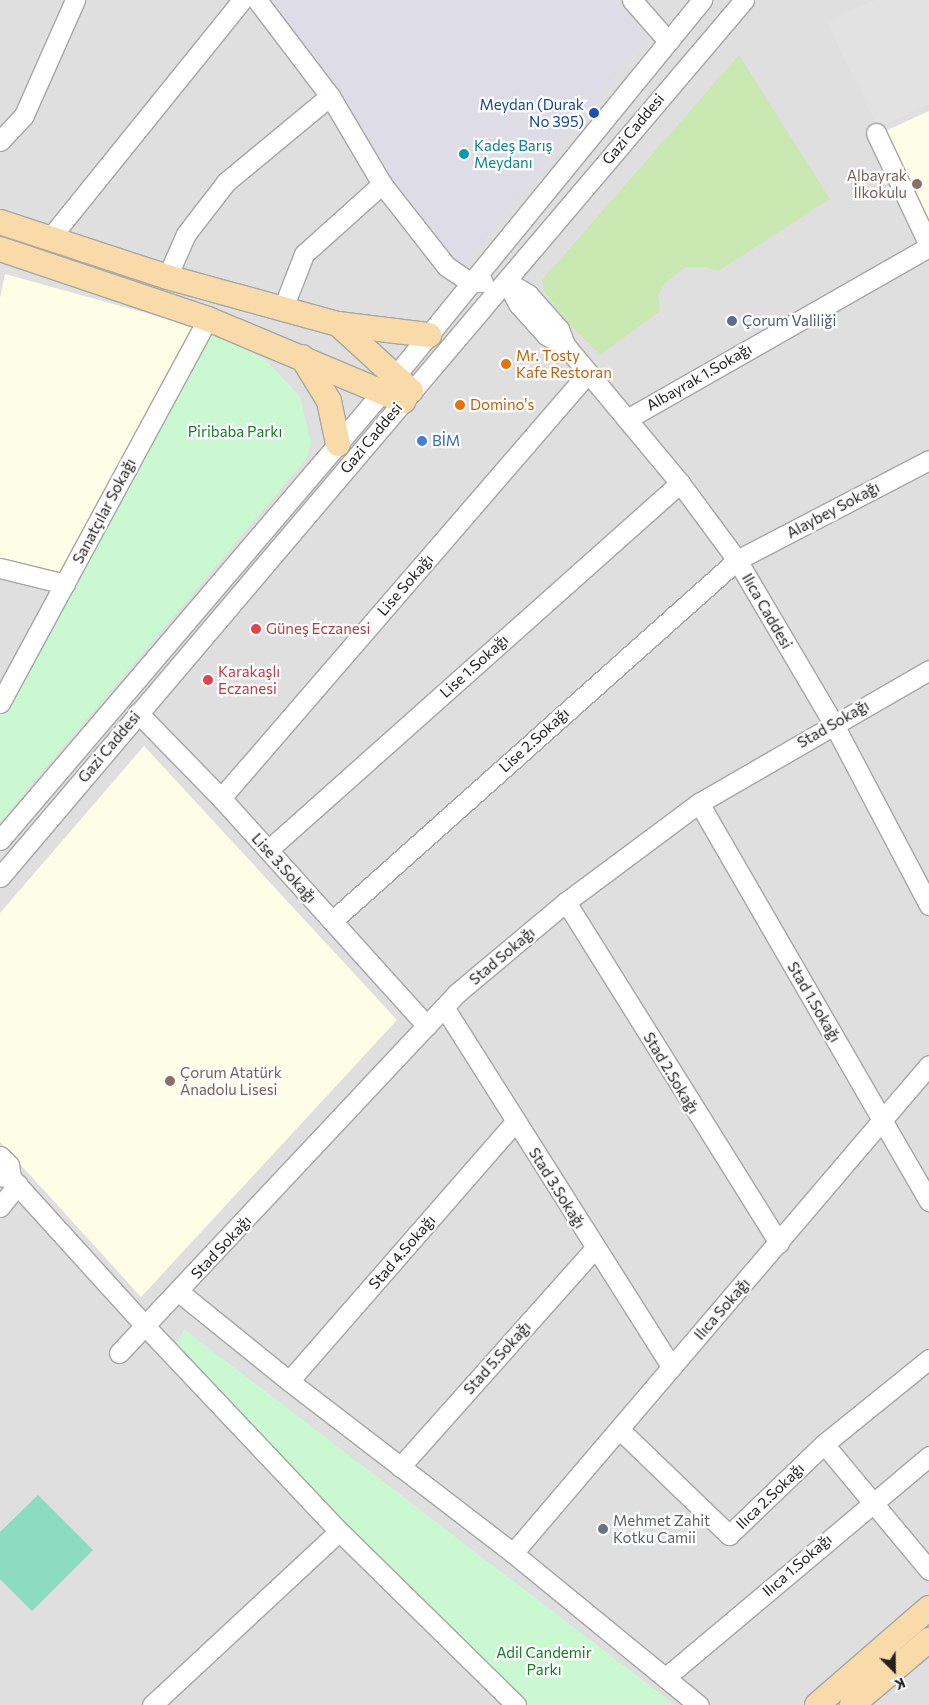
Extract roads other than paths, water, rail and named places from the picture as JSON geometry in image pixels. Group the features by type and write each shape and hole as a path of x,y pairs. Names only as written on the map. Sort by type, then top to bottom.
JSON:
{"main road":[{"path":"0,219 50,238 167,277 338,324 429,335"},
{"path":"0,249 208,319 302,357 398,390"},
{"path":"338,324 398,390"},
{"path":"302,357 329,401 338,444"},
{"path":"817,1705 929,1608"},
{"path":"852,1705 929,1640"}],"street":[{"path":"0,140 24,115 75,0"},
{"path":"50,238 242,0"},
{"path":"257,0 330,96 382,184 446,266 470,282 506,280"},
{"path":"632,0 668,41"},
{"name":"Gazi Caddesi","path":"0,877 138,712 398,390 429,335 470,282 702,0"},
{"name":"Gazi Caddesi","path":"0,840 338,444 398,390 506,280 744,0"},
{"path":"167,277 186,234 226,182 330,96"},
{"path":"876,133 929,246"},
{"path":"284,308 304,254 382,184"},
{"name":"Albayrak 1.Sokağı","path":"627,419 929,246"},
{"name":"Ilıca Caddesi","path":"506,280 528,294 559,329 565,345 680,482 737,560 833,723 929,905"},
{"name":"Sanatçılar Sokağı","path":"0,703 208,319"},
{"name":"Lise Sokağı","path":"221,798 588,373"},
{"name":"Alaybey Sokağı","path":"737,560 929,460"},
{"name":"Lise 1.Sokağı","path":"268,850 680,482"},
{"name":"Lise 2.Sokağı","path":"332,920 737,560"},
{"path":"0,568 65,584"},
{"name":"Stad Sokağı","path":"119,1354 444,1007 566,902 699,803 833,723 929,670"},
{"name":"Lise 3.Sokağı","path":"138,712 221,798 427,1026"},
{"name":"Stad 1.Sokağı","path":"699,803 929,1201"},
{"name":"Stad 2.Sokağı","path":"566,902 779,1243"},
{"name":"Stad 3.Sokağı","path":"444,1007 672,1368"},
{"name":"Ilıca Sokağı","path":"514,1553 779,1243 881,1119 929,1065"},
{"name":"Stad 4.Sokağı","path":"289,1381 515,1122"},
{"path":"0,1156 8,1165 10,1179 0,1207"},
{"path":"10,1179 146,1327 339,1531 505,1701"},
{"name":"Stad 5.Sokağı","path":"400,1467 595,1248"},
{"path":"179,1292 289,1381 514,1553 666,1676 698,1705"},
{"name":"Ilıca 2.Sokağı","path":"619,1429 729,1535 824,1444 929,1359"},
{"path":"824,1444 929,1570"},
{"name":"Ilıca 1.Sokağı","path":"666,1676 872,1500 929,1456"},
{"path":"152,1705 339,1531"}],"place":[{"name":"Meydan (Durak No 395)","path":"594,113"},
{"name":"Kadeş Barış Meydanı","path":"464,154"},
{"name":"Albayrak İlkokulu","path":"917,184"},
{"name":"Çorum Valiliği","path":"732,321"},
{"name":"Mr. Tosty Kafe Restoran","path":"506,364"},
{"name":"Domino's","path":"460,405"},
{"name":"BİM","path":"422,441"},
{"name":"Güneş Eczanesi","path":"256,629"},
{"name":"Karakaşlı Eczanesi","path":"208,680"},
{"name":"Çorum Atatürk Anadolu Lisesi","path":"170,1081"},
{"name":"Mehmet Zahit Kotku Camii","path":"603,1529"}],"park label":[{"name":"Piribaba Parkı","path":"235,432"},
{"name":"Adil Candemir Parkı","path":"544,1660"}]}
